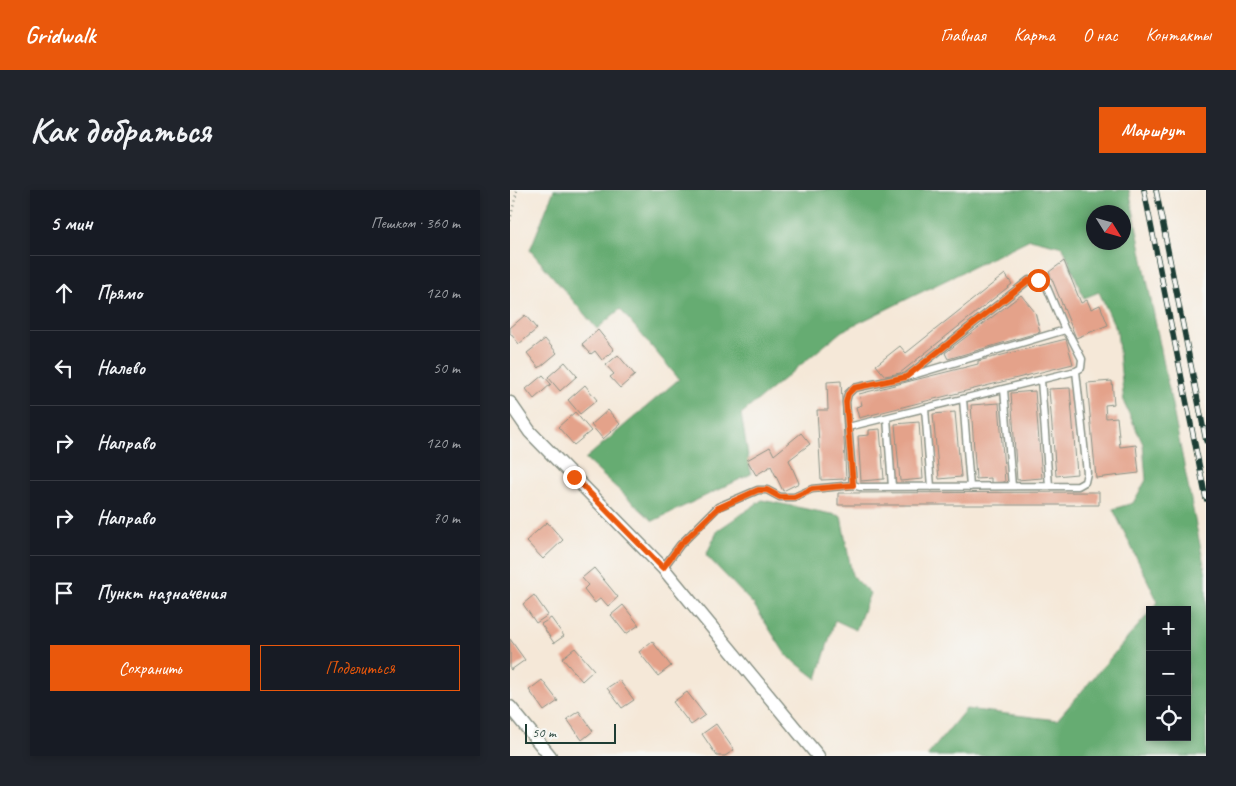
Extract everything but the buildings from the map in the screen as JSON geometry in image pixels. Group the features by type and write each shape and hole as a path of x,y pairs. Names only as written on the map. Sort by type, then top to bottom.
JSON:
{"street":[{"path":"510,403 530,432 663,568 818,756"},
{"path":"510,707 550,756"}],"lane":[{"path":"848,427 1076,371 1081,368 1082,360 1065,330 1046,285 1038,280 1029,280 906,377"},
{"path":"853,485 846,402 848,394 854,388 906,377 1065,330"},
{"path":"663,568 680,545 718,508 758,490 767,490 780,497 794,497 812,489 853,485 860,487 1078,486 1085,482 1087,473 1076,371"},
{"path":"1041,380 1049,486"},
{"path":"1004,389 1012,486"},
{"path":"963,399 970,487"},
{"path":"925,408 931,487"},
{"path":"887,418 892,487"}],"path":[{"path":"510,221 517,190"}],"green space":[{"path":"554,190 1129,190 1206,575 1206,756 927,756 966,709 1057,720 1146,617 1146,741 1191,741 1191,606 1154,606 1158,602 1113,509 1133,503 1146,480 1143,444 1124,403 1117,331 1099,292 1084,298 1063,247 1030,239 842,331 741,414 751,474 653,521 585,459 679,379 620,309 597,329 530,250"},
{"path":"762,500 841,516 852,575 870,593 856,630 835,620 817,679 786,655 754,605 706,555 718,530"}],"railway":[{"path":"1144,190 1206,499"},
{"path":"1156,190 1206,441"}],"route":[{"path":"574,477 663,568 680,545 718,508 758,490 767,490 780,497 794,497 812,489 853,485 846,402 848,394 854,388 906,377 1029,280 1038,280"}]}
